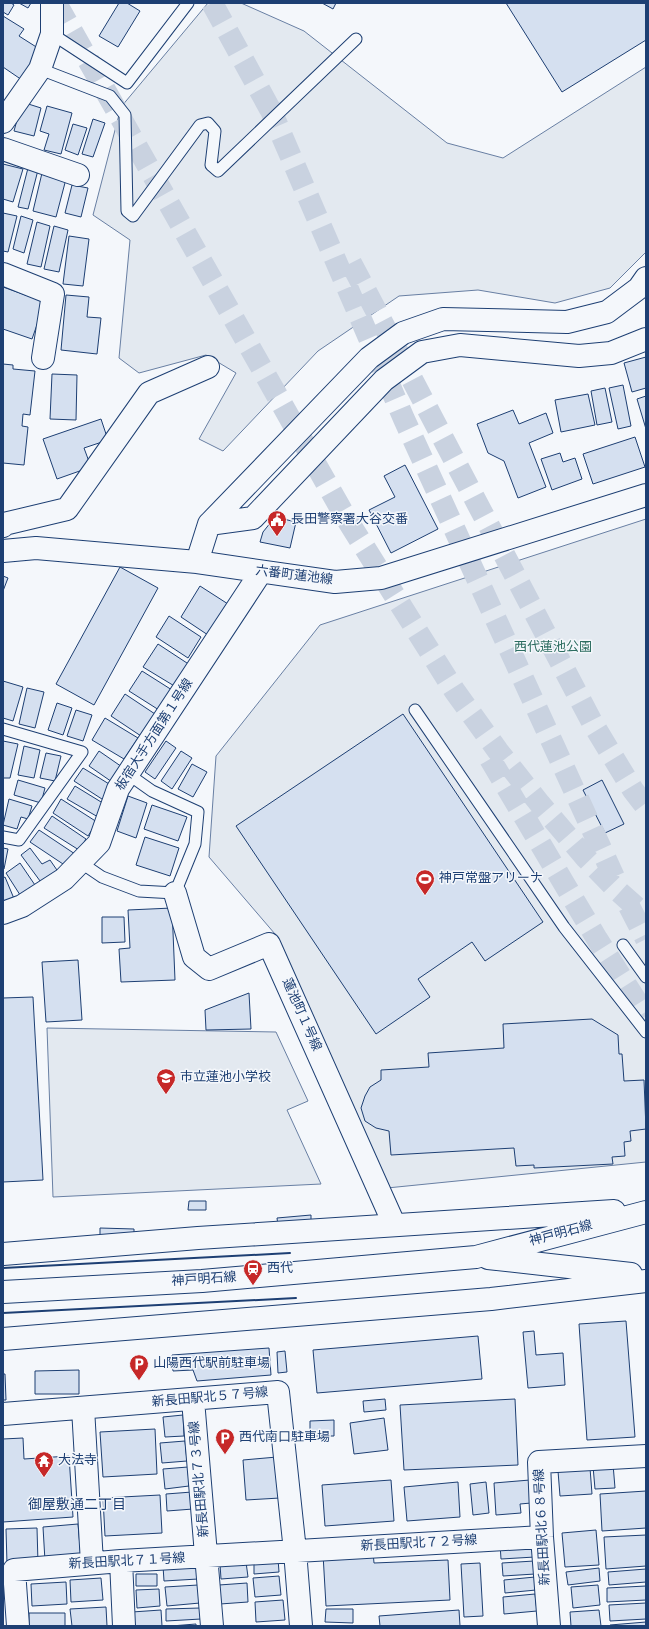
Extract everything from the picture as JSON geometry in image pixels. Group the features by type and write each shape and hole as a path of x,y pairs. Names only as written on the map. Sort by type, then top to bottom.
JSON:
{"street":[{"path":"3,122 40,69 52,34 52,3"},
{"path":"3,149 78,175"},
{"path":"3,274 53,294 43,358"},
{"path":"197,562 209,524 369,358 403,333 443,319 567,322 607,312 639,288 646,278"},
{"path":"209,524 252,518 384,380 422,352 460,345 579,356 611,353 646,339"},
{"path":"3,526 4,524 67,509 149,393 208,367"},
{"name":"六番町蓮池線","path":"3,551 36,548 197,562 335,582 381,578 646,495"},
{"name":"板宿大手方面第１号線","path":"3,913 22,906 64,879 99,843 118,789 261,572"},
{"name":"蓮池町１号線","path":"175,893 194,957 209,969 269,944 394,1224"},
{"path":"3,1254 198,1238 646,1208"},
{"name":"神戸明石線","path":"3,1292 50,1288 202,1281 476,1257 646,1212"},
{"name":"神戸明石線","path":"476,1257 646,1276"},
{"path":"3,1339 491,1299 646,1281"},
{"name":"新長田駅北５７号線","path":"3,1414 278,1392 302,1626"},
{"name":"新長田駅北７３号線","path":"193,1400 212,1626"},
{"path":"83,1408 92,1563"},
{"name":"新長田駅北６８号線","path":"549,1626 542,1537 539,1462 646,1456"},
{"name":"新長田駅北７２号線","path":"295,1551 542,1537"},
{"name":"新長田駅北７１号線","path":"18,1626 14,1570 121,1561 295,1551"},
{"path":"121,1561 124,1626"}],"lane":[{"path":"52,34 127,84 188,3"},
{"path":"40,69 110,96 125,115 126,211 133,216 200,125 208,123 215,131 211,165 218,171 356,39"},
{"path":"415,710 564,927 646,1032"},
{"path":"3,729 82,752 19,840 3,837"},
{"path":"80,862 102,877 140,891 175,893 195,844 198,812 152,791 128,774"},
{"path":"623,946 646,977"}],"green space":[{"path":"208,3 241,3 304,31 447,143 503,158 646,67 646,252 610,288 555,303 478,290 399,296 318,351 223,451 199,439 236,373 206,355 139,373 119,358 130,240 93,215 121,107"},
{"name":"神戸常盤アリーナ","path":"646,519 646,1162 387,1188 275,934 209,857 216,756 320,625"},
{"path":"47,1028 276,1032 308,1101 287,1110 321,1184 53,1197"}],"building":[{"path":"3,3 11,3 14,5 8,15 3,12"},
{"path":"19,3 31,3 28,8"},
{"path":"119,3 127,3 140,11 118,47 99,36"},
{"path":"322,3 336,3 333,9"},
{"path":"506,3 646,3 646,40 562,92"},
{"path":"3,16 24,29 19,36 41,50 22,80 3,67"},
{"path":"22,102 41,108 34,136 14,131"},
{"path":"47,106 72,113 61,154 44,150 49,134 40,131"},
{"path":"93,119 105,123 93,157 82,154"},
{"path":"73,124 87,128 78,155 65,150"},
{"path":"3,164 23,169 13,202 3,199"},
{"path":"28,168 38,170 28,209 18,207"},
{"path":"42,173 66,179 56,217 33,211"},
{"path":"72,185 88,188 81,217 65,213"},
{"path":"3,213 17,216 8,252 3,251"},
{"path":"21,216 33,220 24,253 13,249"},
{"path":"37,222 50,226 41,267 27,264"},
{"path":"54,226 68,230 59,272 44,269"},
{"path":"69,236 89,239 83,286 63,284"},
{"path":"3,287 45,302 32,339 3,329"},
{"path":"66,295 89,297 87,317 101,318 97,354 61,350"},
{"path":"646,357 646,388 632,392 624,363"},
{"path":"3,364 13,365 13,369 35,371 30,415 23,414 22,426 28,427 24,465 3,463"},
{"path":"52,374 77,375 76,420 50,419"},
{"path":"623,385 631,426 618,429 609,388"},
{"path":"605,388 612,422 597,425 591,391"},
{"path":"588,394 595,425 561,432 555,400"},
{"path":"646,396 646,429 637,399"},
{"path":"513,410 519,424 546,413 553,433 529,443 546,487 518,498 504,461 488,453 477,424"},
{"path":"101,419 108,440 84,448 91,467 57,479 43,439"},
{"path":"635,437 645,467 593,484 583,454"},
{"path":"560,453 563,462 575,458 582,479 552,490 541,459"},
{"path":"405,465 438,529 391,553 369,510 395,497 384,476"},
{"name":"長田警察署大谷交番","path":"275,517 296,522 290,548 260,542 263,532"},
{"path":"120,567 158,588 94,705 56,684"},
{"path":"3,576 8,578 3,591"},
{"path":"200,586 228,604 208,635 181,617"},
{"path":"169,616 201,637 188,658 156,637"},
{"path":"158,644 190,665 176,687 143,667"},
{"path":"142,671 172,690 159,710 129,691"},
{"path":"3,681 23,687 13,721 3,718"},
{"path":"27,688 44,692 35,728 19,724"},
{"path":"125,694 155,714 141,736 111,716"},
{"path":"57,703 72,708 63,735 48,730"},
{"path":"76,710 92,715 83,741 67,736"},
{"path":"403,714 543,922 485,961 472,942 418,979 430,997 376,1034 236,826"},
{"path":"105,718 138,738 124,759 92,740"},
{"path":"3,741 18,744 10,778 3,778"},
{"path":"166,741 176,748 155,779 145,772"},
{"path":"24,746 40,750 34,778 18,775"},
{"path":"99,751 125,769 115,784 89,766"},
{"path":"181,751 192,758 172,789 161,781"},
{"path":"46,753 61,756 55,781 40,778"},
{"path":"192,764 207,772 193,797 178,789"},
{"path":"83,768 114,787 105,801 74,781"},
{"path":"18,780 45,788 41,803 14,795"},
{"path":"602,780 624,824 605,833 583,790"},
{"path":"75,786 106,805 98,817 67,799"},
{"path":"128,796 147,803 136,838 117,831"},
{"path":"9,799 32,806 28,819 21,817 17,829 3,825"},
{"path":"61,799 97,822 88,836 53,813"},
{"path":"152,805 187,817 178,841 144,829"},
{"path":"52,816 86,839 79,850 44,828"},
{"path":"39,830 75,854 66,866 30,842"},
{"path":"145,837 179,848 170,876 136,865"},
{"path":"3,848 8,849 4,869 3,868"},
{"path":"30,848 42,864 50,860 59,873 43,885 21,855"},
{"path":"20,863 37,888 22,898 6,873"},
{"path":"5,877 15,901 3,906 3,878"},
{"path":"172,908 175,980 121,982 119,949 130,948 128,910"},
{"path":"102,917 124,917 125,942 102,943"},
{"path":"78,960 82,1020 46,1022 42,962"},
{"path":"249,993 251,1029 206,1030 205,1010"},
{"path":"33,997 43,1180 3,1182 3,998"},
{"path":"592,1019 618,1035 619,1054 622,1054 624,1081 644,1080 646,1129 630,1131 631,1141 624,1142 625,1156 612,1157 613,1164 534,1168 534,1165 516,1166 514,1148 391,1155 389,1131 376,1128 365,1121 361,1108 370,1087 381,1080 381,1070 429,1067 428,1053 504,1048 503,1024"},
{"path":"189,1201 206,1201 206,1210 188,1210"},
{"path":"311,1215 311,1223 278,1226 277,1218"},
{"path":"100,1228 134,1229 134,1236 100,1236"},
{"path":"626,1321 635,1437 587,1440 579,1324"},
{"path":"534,1331 536,1355 563,1353 565,1385 528,1388 523,1332"},
{"path":"478,1336 482,1379 317,1393 313,1350"},
{"path":"269,1348 271,1375 197,1381 193,1370 173,1371 172,1355"},
{"path":"285,1351 287,1372 278,1373 277,1352"},
{"path":"79,1370 79,1394 35,1394 35,1371"},
{"path":"3,1374 5,1374 6,1400 3,1400"},
{"path":"385,1399 386,1410 364,1412 363,1401"},
{"path":"515,1399 518,1465 404,1470 400,1405"},
{"path":"183,1415 184,1436 165,1437 163,1417"},
{"path":"384,1418 388,1450 354,1454 350,1423"},
{"path":"334,1420 334,1436 310,1436 310,1421"},
{"path":"155,1429 157,1474 103,1477 100,1432"},
{"path":"23,1438 24,1459 69,1456 73,1517 3,1522 3,1439"},
{"path":"185,1441 187,1461 162,1463 160,1443"},
{"path":"277,1457 280,1498 246,1500 243,1460"},
{"path":"613,1464 615,1488 595,1489 593,1466"},
{"path":"188,1467 189,1486 165,1489 163,1469"},
{"path":"590,1468 592,1494 560,1496 558,1471"},
{"path":"391,1480 394,1521 325,1526 322,1485"},
{"path":"530,1480 531,1503 520,1504 521,1513 496,1515 494,1483"},
{"path":"458,1482 460,1517 407,1521 404,1487"},
{"path":"486,1482 489,1513 473,1515 470,1484"},
{"path":"646,1491 646,1528 602,1531 600,1494"},
{"path":"192,1492 193,1509 167,1511 166,1494"},
{"path":"160,1495 162,1533 105,1536 103,1498"},
{"path":"78,1524 81,1558 45,1561 43,1527"},
{"path":"37,1528 38,1563 7,1564 6,1529"},
{"path":"596,1530 599,1565 565,1567 562,1533"},
{"path":"646,1535 646,1566 606,1569 604,1537"},
{"path":"534,1542 535,1557 501,1559 500,1544"},
{"path":"373,1552 374,1563 448,1560 450,1600 326,1606 323,1554"},
{"path":"278,1559 279,1572 254,1574 254,1560"},
{"path":"534,1561 535,1574 503,1576 502,1563"},
{"path":"246,1562 248,1577 221,1579 220,1564"},
{"path":"480,1563 483,1616 464,1617 461,1564"},
{"path":"197,1564 198,1579 164,1581 163,1566"},
{"path":"599,1568 600,1581 568,1585 566,1572"},
{"path":"646,1569 646,1582 609,1585 608,1572"},
{"path":"136,1574 157,1574 157,1586 136,1586"},
{"path":"279,1576 281,1595 255,1597 253,1578"},
{"path":"535,1577 536,1590 505,1593 504,1580"},
{"path":"101,1578 103,1600 71,1602 70,1580"},
{"path":"66,1582 67,1604 32,1606 31,1584"},
{"path":"247,1583 248,1602 220,1604 219,1585"},
{"path":"198,1585 200,1603 167,1606 165,1587"},
{"path":"598,1585 600,1605 573,1608 571,1587"},
{"path":"646,1586 646,1600 607,1602 607,1588"},
{"path":"159,1589 160,1606 137,1608 136,1590"},
{"path":"535,1594 537,1611 504,1614 503,1597"},
{"path":"283,1600 285,1620 256,1622 255,1602"},
{"path":"646,1603 646,1619 610,1621 609,1605"},
{"path":"106,1607 107,1626 72,1626 70,1609"},
{"path":"200,1608 201,1619 166,1621 166,1609"},
{"path":"326,1609 353,1609 353,1623 325,1622"},
{"path":"161,1610 162,1626 133,1626 132,1612"},
{"path":"459,1610 460,1626 380,1626 379,1616"},
{"path":"599,1610 601,1626 571,1626 570,1612"},
{"path":"29,1613 65,1613 65,1626 29,1626"},
{"path":"646,1622 646,1626 610,1626 610,1625"},
{"path":"196,1624 196,1626 171,1626"}],"tunnel":[{"path":"56,3 346,518 454,690 498,751 540,804 586,858 617,890 646,916"},
{"path":"212,3 276,120"},
{"path":"269,106 404,419 614,877"},
{"path":"351,263 593,724 633,790 646,807"},
{"path":"490,759 597,939 646,1016"},
{"path":"629,906 646,939"}],"wall":[{"path":"3,1268 290,1253"},
{"path":"3,1313 296,1298"}],"place":[{"name":"長田警察署大谷交番","path":"277,537"},
{"name":"神戸常盤アリーナ","path":"425,896"},
{"name":"市立蓮池小学校","path":"166,1095"},
{"name":"西代","path":"253,1286"},
{"name":"山陽西代駅前駐車場","path":"139,1381"},
{"name":"西代南口駐車場","path":"225,1455"},
{"name":"大法寺","path":"44,1478"}],"district":[{"name":"御屋敷通二丁目","path":"77,1505"}],"park label":[{"name":"西代蓮池公園","path":"553,648"}]}
